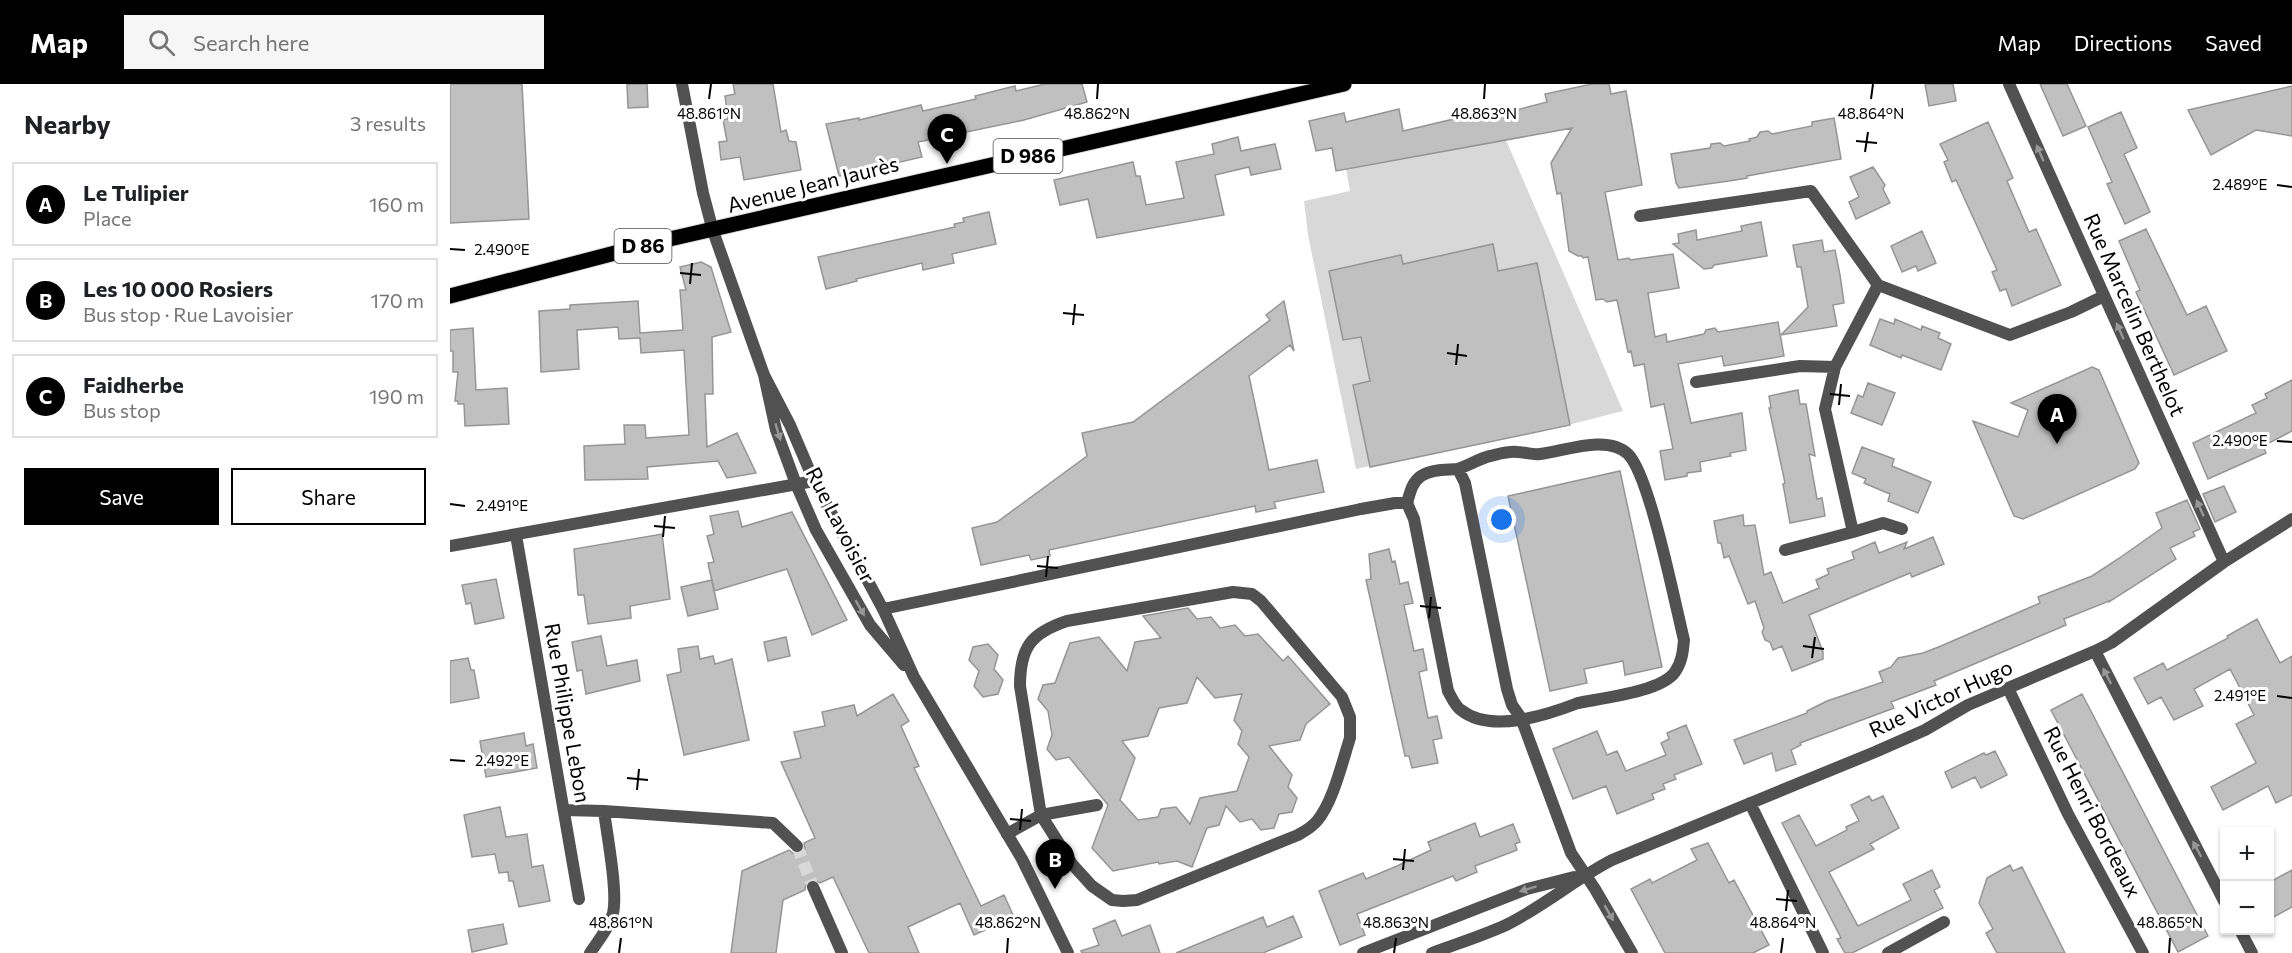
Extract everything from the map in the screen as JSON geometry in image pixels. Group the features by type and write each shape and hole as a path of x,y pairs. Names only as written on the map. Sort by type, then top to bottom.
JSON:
{"main road":[{"name":"Avenue Jean Jaurès","path":"476,289 661,241 713,231 1340,84"},
{"name":"D 86","path":"450,289 476,289"},
{"name":"D 86","path":"450,296 476,289"}],"street":[{"name":"Rue Lavoisier","path":"682,84 703,193 713,231 764,375 776,430 796,484 816,530 870,625 914,677"},
{"name":"Rue Marcelin Berthelot","path":"2009,84 2224,562"},
{"path":"1640,216 1811,191 1878,285 2010,335 2071,312 2104,296"},
{"path":"1853,532 1825,410 1835,367 1878,285"},
{"path":"1696,382 1800,366 1835,367"},
{"name":"Rue Lavoisier","path":"764,375 790,425 814,481 883,609 914,677 1033,879 1068,953"},
{"path":"1604,444 1622,450 1630,456 1637,467 1648,496 1684,640 1683,653 1674,673 1666,680 1651,686 1578,703 1546,716 1497,722 1461,710 1448,691 1414,519 1407,503 1411,490 1420,477 1449,468 1458,469 1474,460 1514,451 1538,454 1604,444"},
{"path":"1458,469 1465,483 1512,705 1521,718 1571,853 1632,953"},
{"path":"450,546 814,481"},
{"path":"883,609 1395,502 1407,503"},
{"name":"Rue Victor Hugo","path":"1432,953 1505,925 1534,909 1584,874 1612,860 1925,730 1968,705 2111,643 2224,562 2292,519"},
{"path":"1785,550 1883,523 1902,529"},
{"name":"Rue Philippe Lebon","path":"516,535 579,899"},
{"path":"1233,592 1252,594 1261,601 1335,687 1347,705 1351,727 1350,738 1324,809 1310,828 1298,835 1137,900 1112,900 1092,886 1072,864 1041,815 1020,674 1030,642 1050,626 1067,621 1233,592"},
{"path":"2095,651 2220,892"},
{"name":"Rue Henri Bordeaux","path":"2008,688 2068,814 2143,953"},
{"path":"1750,803 1823,953"},
{"path":"1007,834 1041,815 1097,805"},
{"path":"564,810 773,823 797,846"},
{"path":"590,953 609,924 614,910 604,811"},
{"name":"Rue Victor Hugo","path":"1363,953 1527,889 1584,874"},
{"path":"813,887 842,953"},
{"path":"1888,953 1944,922"},
{"path":"2243,935 2252,953"}],"shaded area":[{"path":"1506,140 1623,411 1572,424 1356,469 1308,235 1304,201 1350,191 1346,169"}],"building":[{"path":"450,84 522,84 529,219 450,223"},
{"path":"627,84 647,84 648,107 628,108"},
{"path":"733,84 773,84 781,132 786,130 789,141 796,142 801,170 744,180 740,157 721,160 719,142 727,141 723,120 728,119 725,96 735,94"},
{"path":"1045,84 1082,84 1087,102 1024,120 918,142 922,157 839,176 826,124 859,118 859,120 921,105 923,111 976,99 975,96 1015,86 1016,91"},
{"path":"1592,84 1609,84 1611,94 1626,91 1642,185 1605,192 1618,260 1673,254 1679,288 1648,293 1655,337 1666,334 1667,342 1704,334 1706,330 1715,328 1718,332 1778,322 1784,356 1724,366 1722,356 1678,364 1691,423 1742,413 1746,450 1730,453 1731,456 1700,462 1701,471 1687,473 1687,476 1665,480 1660,451 1673,449 1664,404 1651,407 1644,364 1634,366 1631,351 1628,352 1617,300 1607,302 1603,299 1596,300 1588,257 1583,258 1569,251 1561,193 1557,194 1551,163 1572,128 1336,171 1332,148 1316,151 1309,121 1344,113 1346,122 1399,109 1403,131 1496,109 1497,115 1547,102 1545,94"},
{"path":"1925,84 1953,84 1956,101 1929,106"},
{"path":"2040,84 2067,84 2086,126 2063,136"},
{"path":"2292,86 2292,136 2256,130 2211,155 2188,110"},
{"path":"2121,112 2137,148 2124,154 2150,212 2125,224 2107,184 2112,182 2088,127"},
{"path":"1834,118 1841,159 1729,181 1679,188 1676,183 1671,154 1710,148 1711,144 1720,143 1724,146 1750,141 1749,139 1757,137 1760,132 1768,131 1772,134 1812,126 1812,122"},
{"path":"1988,122 2013,178 2007,181 2029,232 2036,229 2061,285 2012,306 2006,289 2000,291 1992,272 1997,270 1956,180 1952,182 1944,162 1948,160 1940,144"},
{"path":"1238,137 1241,151 1275,144 1281,169 1251,175 1249,167 1215,175 1224,215 1097,238 1088,199 1060,205 1054,180 1133,162 1136,176 1140,176 1146,205 1184,198 1176,162 1214,154 1212,144"},
{"path":"1873,167 1885,185 1883,189 1890,203 1856,219 1849,202 1859,197 1850,177"},
{"path":"989,212 996,244 952,254 954,263 923,270 922,263 856,279 857,281 826,289 818,257 955,227 954,224 964,222 963,218"},
{"path":"1761,222 1767,256 1714,265 1712,268 1704,269 1673,244 1679,243 1678,234 1696,230 1697,240 1742,231 1741,226"},
{"path":"2146,229 2187,315 2206,306 2227,351 2174,375 2136,292 2140,290 2119,241"},
{"path":"1922,231 1936,263 1918,271 1916,266 1902,272 1891,246"},
{"path":"1822,240 1824,252 1835,250 1840,275 1844,303 1833,305 1837,326 1781,335 1808,307 1801,267 1797,267 1793,245"},
{"path":"1493,244 1498,271 1537,263 1570,425 1370,467 1353,385 1370,381 1361,337 1343,340 1329,271 1401,255 1403,264"},
{"path":"701,262 711,267 731,332 712,337 713,394 705,394 707,447 737,433 756,473 727,478 718,461 647,467 648,479 585,480 584,446 625,444 624,425 645,425 646,438 689,435 684,350 641,353 640,338 619,339 618,327 577,330 579,369 541,372 539,311 570,309 570,305 638,301 640,333 683,330 680,290 686,290 680,267"},
{"path":"1284,301 1294,351 1290,345 1249,376 1269,470 1317,460 1324,492 1274,502 1276,508 1256,512 1255,506 1049,550 1050,556 1031,560 1029,555 981,565 972,528 997,522 1087,456 1082,433 1133,422 1270,320 1266,315"},
{"path":"1880,319 1894,324 1895,319 1921,330 1922,326 1940,333 1938,338 1951,344 1941,370 1902,355 1901,358 1870,345"},
{"path":"473,328 476,390 507,388 509,424 465,426 464,404 458,404 458,401 455,401 458,372 453,372 450,330"},
{"path":"2092,367 2099,370 2139,463 2135,469 2023,519 2014,516 1973,421 2018,437 2028,410 2011,403"},
{"path":"2292,380 2292,431 2263,446 2266,453 2208,479 2193,443 2256,413 2252,405 2267,398 2265,394"},
{"path":"1868,383 1895,393 1882,425 1851,413 1858,395 1863,397"},
{"path":"1798,390 1800,404 1806,404 1815,456 1809,454 1817,499 1822,498 1825,516 1790,523 1783,484 1785,483 1769,408 1771,408 1769,396"},
{"path":"1862,447 1894,459 1892,466 1931,482 1918,513 1888,501 1890,494 1864,483 1866,479 1852,473"},
{"path":"1620,471 1662,667 1625,675 1623,661 1584,669 1587,683 1550,691 1508,496"},
{"path":"2224,486 2236,512 2215,522 2203,494"},
{"path":"2187,500 2200,529 2193,532 2195,536 2170,548 2176,559 2109,602 2064,619 2066,625 1934,681 1936,685 1891,702 1894,708 1800,743 1801,745 1791,750 1796,764 1776,771 1772,753 1744,764 1734,740 1807,713 1827,701 1883,682 1879,672 1891,667 1898,658 1923,653 1941,646 2040,603 2038,597 2092,576 2162,528 2156,513"},
{"path":"738,511 742,527 792,512 847,620 812,635 787,569 714,591 708,563 714,562 707,536 714,534 710,516"},
{"path":"1743,515 1744,526 1755,525 1764,575 1771,572 1783,603 1819,588 1816,580 1829,574 1827,569 1854,559 1852,552 1875,542 1879,553 1907,542 1904,549 1933,537 1944,564 1912,577 1910,573 1809,615 1823,652 1823,659 1792,671 1782,646 1773,650 1770,642 1765,640 1762,632 1764,628 1755,601 1748,604 1729,556 1724,558 1721,543 1718,543 1714,521"},
{"path":"662,534 670,599 630,606 631,618 588,624 584,595 578,595 574,549"},
{"path":"1389,549 1392,562 1395,561 1400,584 1408,582 1413,603 1404,605 1414,651 1423,649 1427,670 1419,672 1428,718 1437,716 1442,738 1433,740 1438,763 1412,768 1409,756 1405,756 1366,580 1371,579 1369,554"},
{"path":"496,579 504,618 475,624 471,603 466,604 462,585"},
{"path":"712,580 718,609 688,616 681,587"},
{"path":"1188,608 1197,619 1211,617 1220,628 1235,625 1245,636 1258,634 1283,661 1288,656 1330,704 1306,724 1300,740 1269,746 1292,775 1288,787 1297,798 1292,812 1279,814 1274,828 1261,830 1252,819 1240,822 1226,806 1219,825 1207,828 1192,867 1177,861 1159,864 1158,862 1113,871 1092,848 1108,805 1069,757 1056,760 1047,749 1052,735 1048,711 1038,699 1043,685 1055,683 1070,643 1099,637 1127,671 1135,642 1161,638 1143,616","holes":["1197,677 1215,698 1242,694 1234,720 1242,731 1238,744 1249,757 1237,791 1200,798 1190,824 1176,807 1161,809 1158,817 1138,820 1120,800 1135,758 1122,741 1148,736 1159,708 1187,703"]},
{"path":"2257,619 2280,663 2292,656 2292,795 2276,803 2268,786 2223,810 2211,787 2256,763 2236,724 2254,715 2230,669 2194,689 2203,706 2174,720 2161,697 2148,704 2134,678 2163,663 2167,670 2228,638 2227,636"},
{"path":"601,636 607,666 637,660 640,681 586,694 582,670 577,671 572,642"},
{"path":"786,637 790,656 768,661 764,642"},
{"path":"988,644 998,655 994,669 1003,680 998,694 983,697 974,686 979,671 969,660 973,647"},
{"path":"698,646 700,659 713,656 715,664 732,659 749,740 684,755 667,675 681,672 678,649"},
{"path":"468,658 471,670 474,670 479,698 450,703 450,661"},
{"path":"893,694 909,721 901,726 919,766 914,768 981,906 1004,895 1014,917 974,935 960,903 908,927 919,953 869,953 833,877 820,883 813,879 806,883 805,890 783,900 776,953 731,953 742,871 789,850 794,854 800,854 805,849 804,843 815,838 781,762 801,758 794,732 825,726 822,712 854,705 857,716"},
{"path":"2082,694 2208,936 2178,952 2051,710"},
{"path":"1686,725 1702,764 1674,775 1676,779 1663,784 1665,789 1652,794 1654,799 1617,814 1606,786 1573,799 1553,749 1597,731 1607,755 1617,751 1626,771 1666,755 1661,743 1669,739 1667,733"},
{"path":"524,733 526,746 533,744 537,768 486,777 480,741"},
{"path":"1995,751 2007,775 1981,788 1975,777 1952,788 1945,772 1984,753 1986,755"},
{"path":"1869,796 1872,801 1883,796 1899,828 1870,844 1874,849 1829,872 1858,926 1911,900 1903,884 1932,870 1940,887 1934,890 1943,908 1852,953 1845,953 1837,939 1841,938 1782,823 1799,815 1816,846 1859,821 1851,805"},
{"path":"500,807 506,837 527,834 532,867 543,865 550,901 519,907 513,881 509,881 508,872 499,873 495,854 472,857 464,815"},
{"path":"1475,823 1480,837 1513,824 1520,842 1515,844 1517,850 1475,866 1477,872 1456,881 1453,876 1357,914 1365,935 1340,945 1319,891 1363,873 1366,879 1397,866 1431,850 1428,842"},
{"path":"1708,843 1729,883 1734,880 1769,945 1753,953 1665,953 1631,889 1650,879 1652,883 1697,860 1691,849"},
{"path":"2010,865 2013,871 2022,867 2065,953 1997,953 1986,933 1993,929 1979,903 1987,878"},
{"path":"2292,870 2292,907 2274,917 2274,881"},
{"path":"1293,916 1302,937 1263,953 1176,953 1263,917 1267,927"},
{"path":"1115,920 1122,936 1150,925 1160,953 1082,953 1081,951 1099,945 1093,929"},
{"path":"503,924 507,944 472,952 468,930"}],"tunnel":[{"path":"797,846 813,887"}],"place":[{"name":"Faidherbe","path":"947,164"},
{"name":"Le Tulipier","path":"2057,444"},
{"name":"Les 10 000 Rosiers","path":"1055,889"}]}
